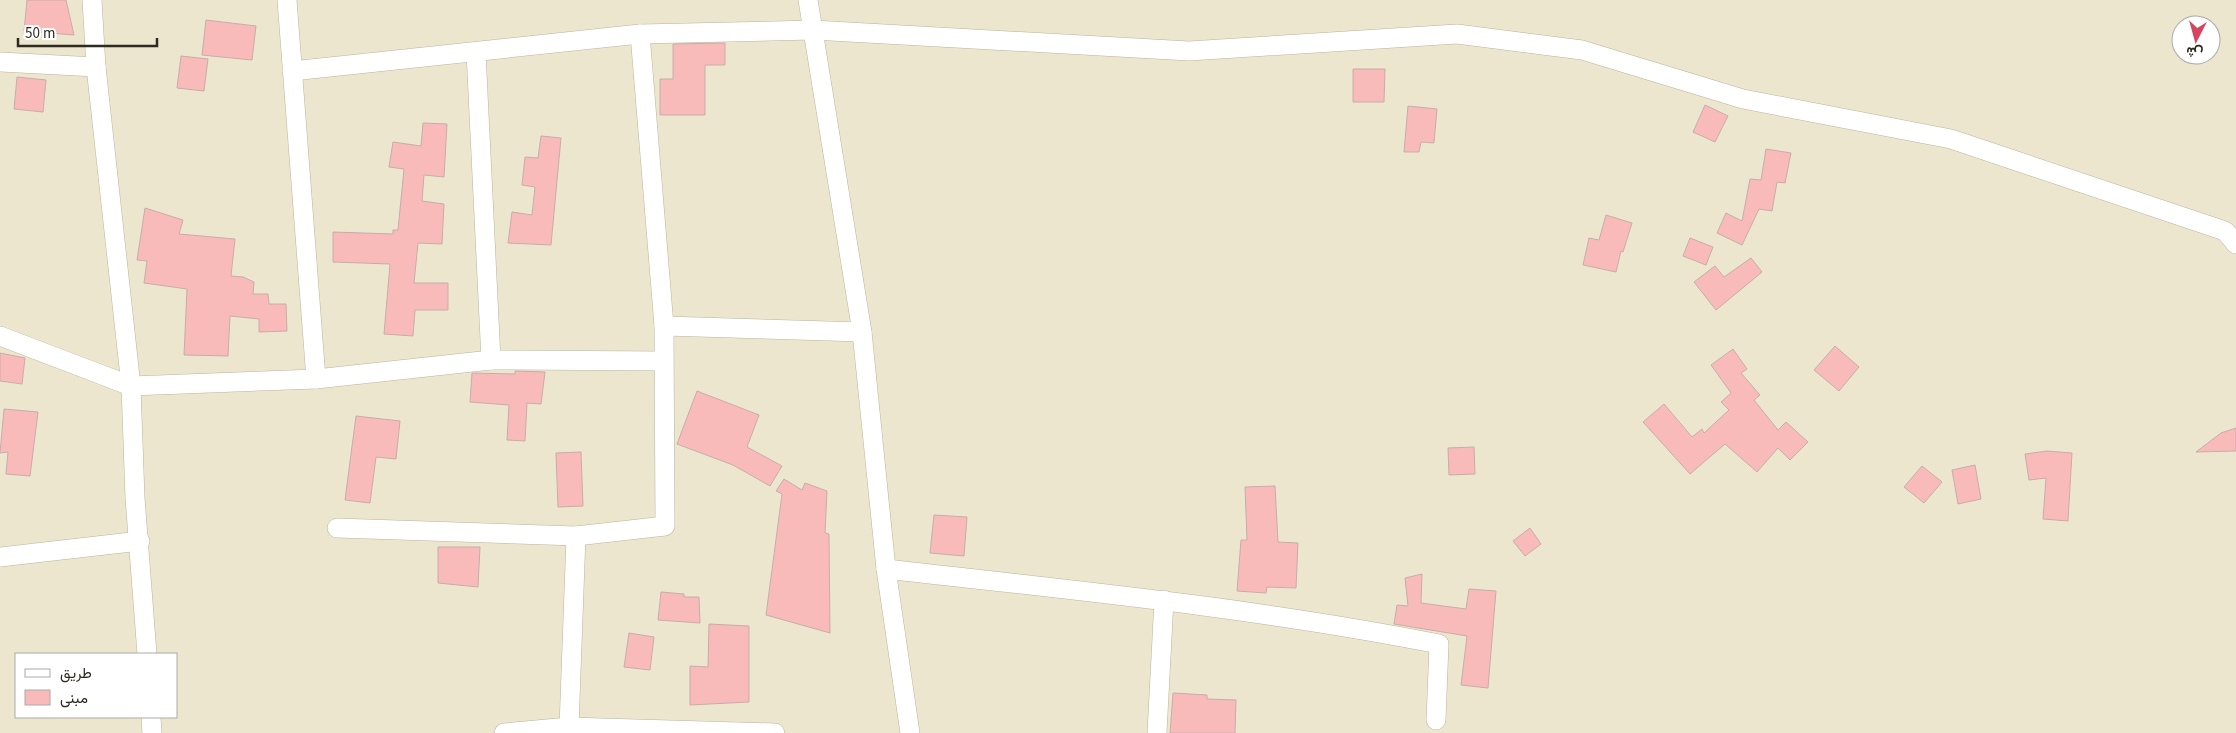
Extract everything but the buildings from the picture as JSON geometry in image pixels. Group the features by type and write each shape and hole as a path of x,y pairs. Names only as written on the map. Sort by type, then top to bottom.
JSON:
{"street":[{"path":"92,0 96,67 131,386 135,498 140,541 147,653"},
{"path":"287,0 316,379"},
{"path":"808,0 862,332 886,569 910,733"},
{"path":"292,71 640,34 813,30 1189,51 1458,34 1582,50 1742,99 1951,139 2224,231 2236,244"},
{"path":"337,528 576,536 665,526 662,361 664,326 640,34"},
{"path":"476,52 491,360"},
{"path":"0,62 96,67"},
{"path":"664,326 862,332"},
{"path":"0,336 131,386 316,379 491,360 662,361"},
{"path":"570,727 576,536"},
{"path":"0,557 140,541"},
{"path":"886,569 1164,600 1382,633 1439,644 1436,720"},
{"path":"1157,733 1164,600"},
{"path":"151,718 152,733"},
{"path":"504,733 570,727 630,731 775,733"}]}
